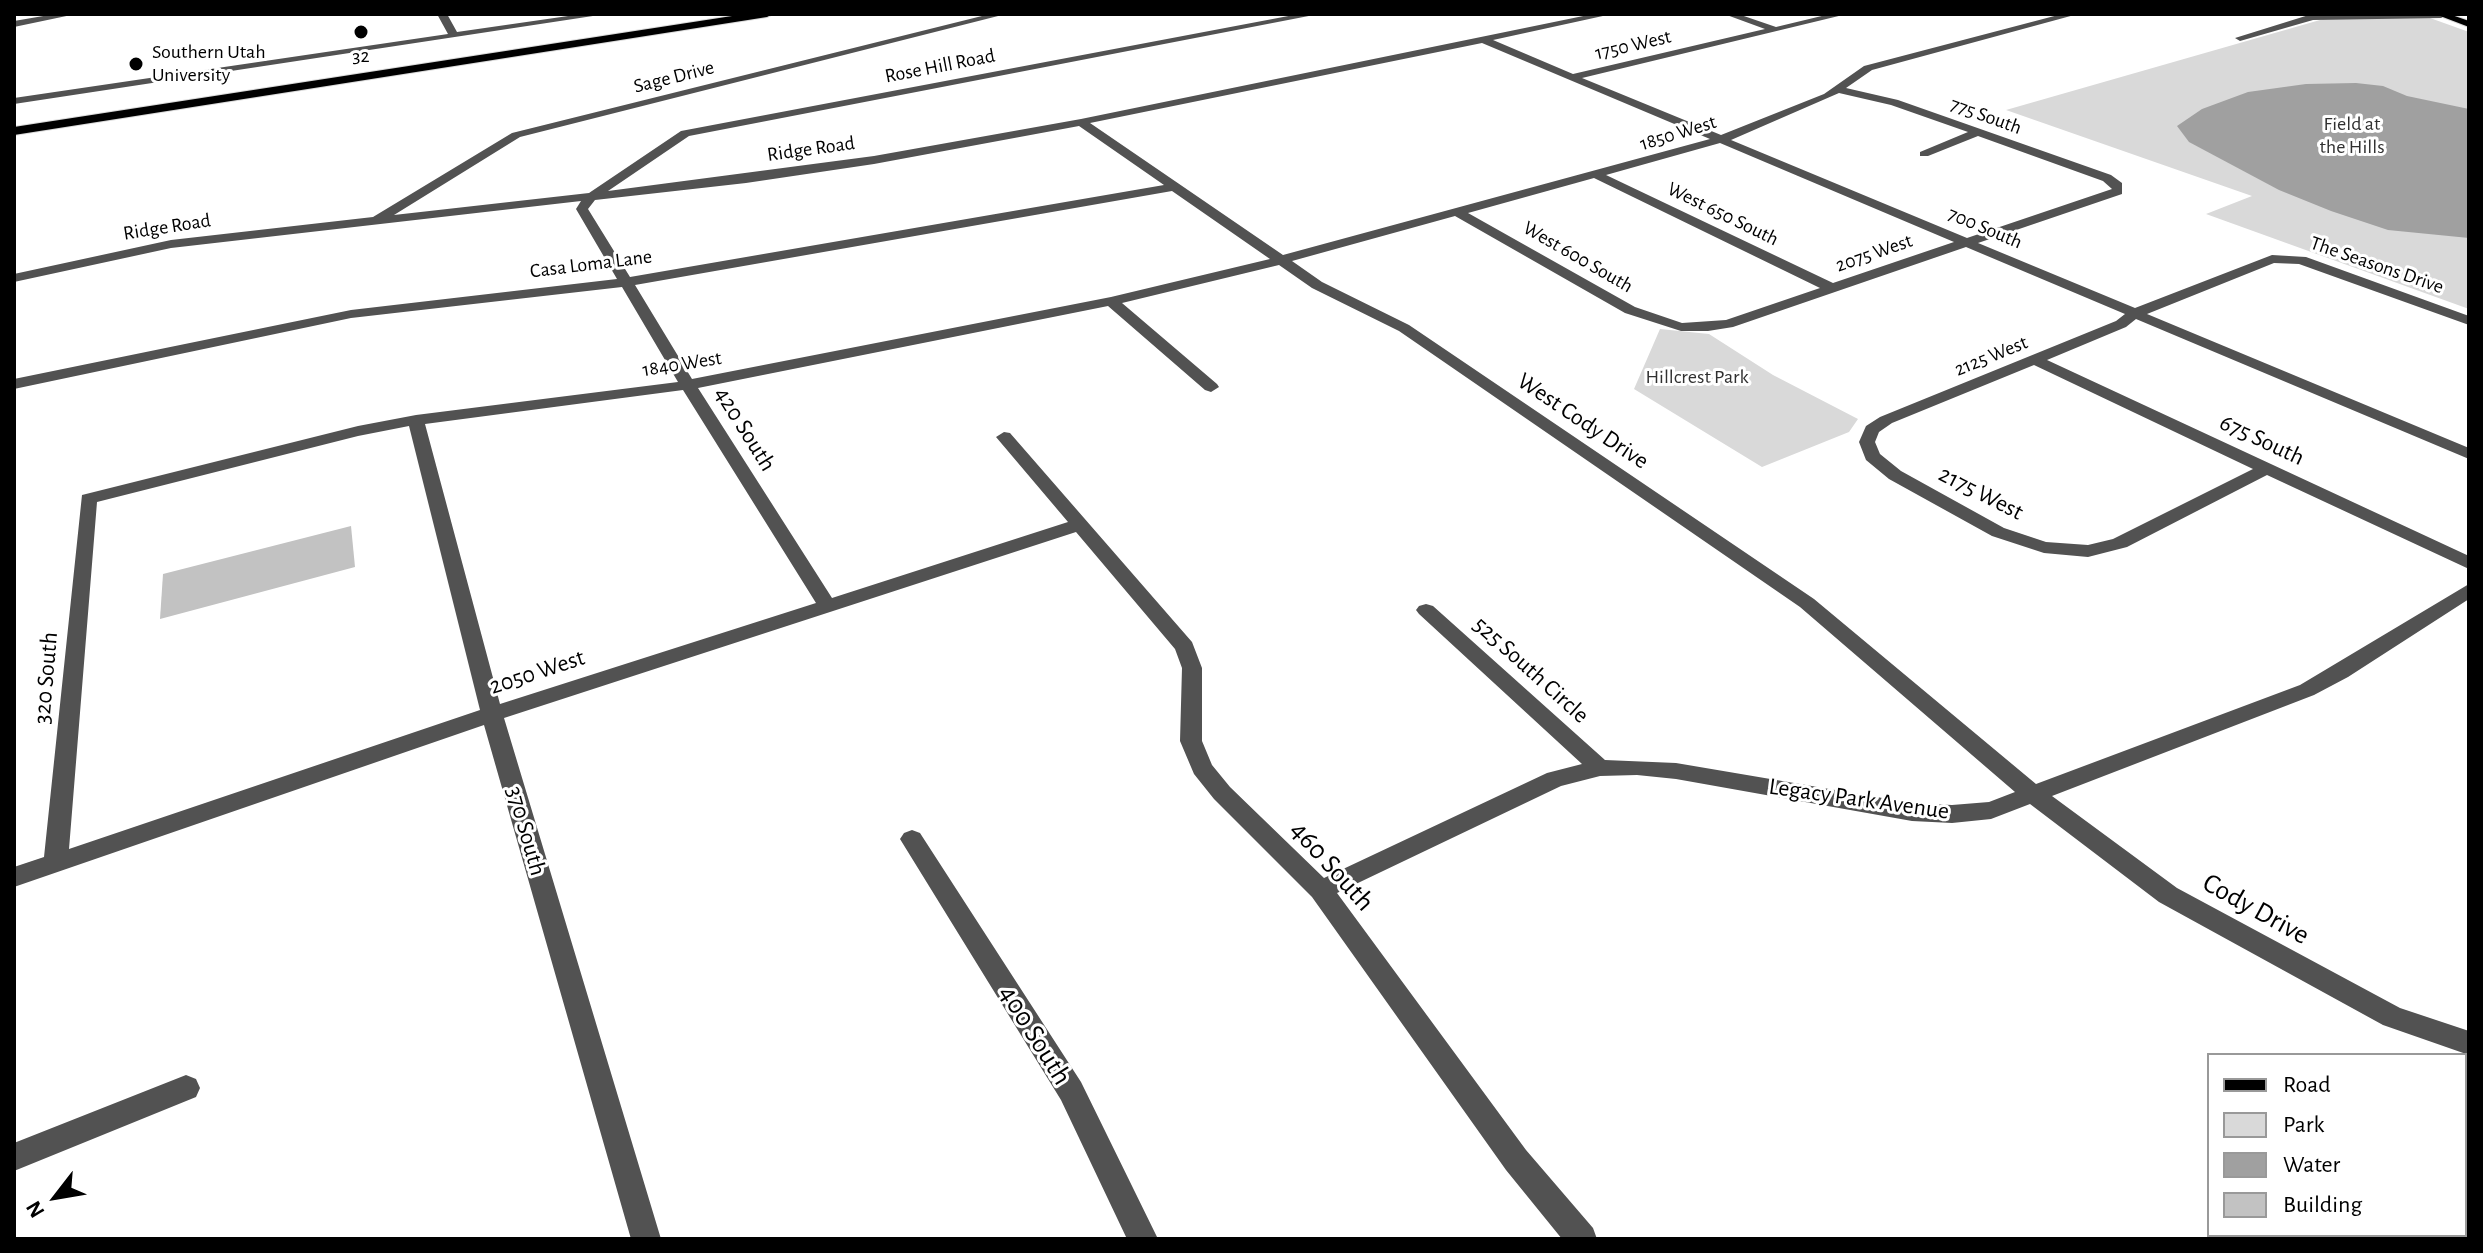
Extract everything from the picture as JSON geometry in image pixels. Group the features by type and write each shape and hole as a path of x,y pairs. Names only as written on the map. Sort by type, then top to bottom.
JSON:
{"highway":[{"path":"14,118 703,14"},
{"path":"14,131 767,14"}],"main road":[{"path":"2441,14 2469,24"}],"street":[{"path":"14,24 71,14"},
{"path":"442,14 454,36"},
{"path":"14,101 601,14"},
{"name":"Sage Drive","path":"375,221 516,135 1001,14"},
{"name":"Rose Hill Road","path":"591,197 685,133 1314,14"},
{"name":"Ridge Road","path":"14,278 171,244 591,197 859,162 1081,122 1607,14"},
{"path":"1729,14 1777,30"},
{"name":"1750 West","path":"1572,77 1842,14"},
{"path":"2022,14 2047,21"},
{"name":"1850 West","path":"1282,260 1722,139 1838,90 1868,68 2073,14"},
{"path":"2240,38 2312,17 2441,14"},
{"name":"700 South","path":"1484,40 2467,451"},
{"name":"775 South","path":"1838,90 1894,102 2107,178 2118,186"},
{"name":"West Cody Drive","path":"1081,122 1317,285 1404,328 1807,603 2034,795"},
{"path":"1924,154 1978,132"},
{"name":"West 650 South","path":"1597,175 1832,288"},
{"name":"2075 West","path":"1681,327 1728,324 2118,191 2118,186"},
{"name":"Casa Loma Lane","path":"14,384 351,314 626,282 1173,187"},
{"name":"420 South","path":"591,197 582,209 688,385 827,605"},
{"name":"West 600 South","path":"1459,213 1630,310 1681,327"},
{"name":"The Seasons Drive","path":"2136,313 2272,259 2301,260 2469,321"},
{"name":"1840 West","path":"88,499 358,431 416,420 688,385 1111,301 1282,260"},
{"path":"1111,301 1211,387"},
{"name":"2125 West","path":"1867,442 1872,430 1886,420 2121,324 2136,313"},
{"name":"675 South","path":"2035,360 2469,563"},
{"name":"370 South","path":"416,420 492,714 646,1239"},
{"name":"460 South","path":"1004,437 1185,647 1192,668 1191,741 1202,768 1222,793 1321,890 1516,1160 1582,1239"},
{"name":"2175 West","path":"1867,442 1872,456 1895,475 1998,532 2044,547 2088,551 2120,543 2266,469"},
{"name":"320 South","path":"56,863 88,499"},
{"name":"2050 West","path":"14,877 492,714 1078,525"},
{"name":"Legacy Park Avenue","path":"1321,890 1555,779 1600,768 1637,767 1676,771 1912,812 1952,814 1991,810 2307,690 2341,672 2469,590"},
{"name":"525 South Circle","path":"1426,610 1600,768"},
{"name":"Cody Drive","path":"2034,795 2168,895 2392,1017 2469,1043"},
{"name":"400 South","path":"912,839 1071,1091 1143,1239"},
{"path":"14,1157 186,1088"}],"green space":[{"name":"Field at the Hills","path":"2327,18 2430,18 2469,32 2469,309 2206,214 2252,196 2006,110"},
{"name":"Hillcrest Park","path":"1660,329 1709,334 1773,375 1858,419 1849,432 1762,467 1634,389"}],"water":[{"path":"2306,84 2383,86 2407,96 2469,109 2469,238 2388,230 2331,211 2279,190 2189,142 2177,126 2202,109 2248,92"}],"building":[{"path":"351,526 355,567 160,619 163,574"}],"place":[{"name":"32","path":"361,32"},
{"name":"Southern Utah University","path":"136,64"}]}
